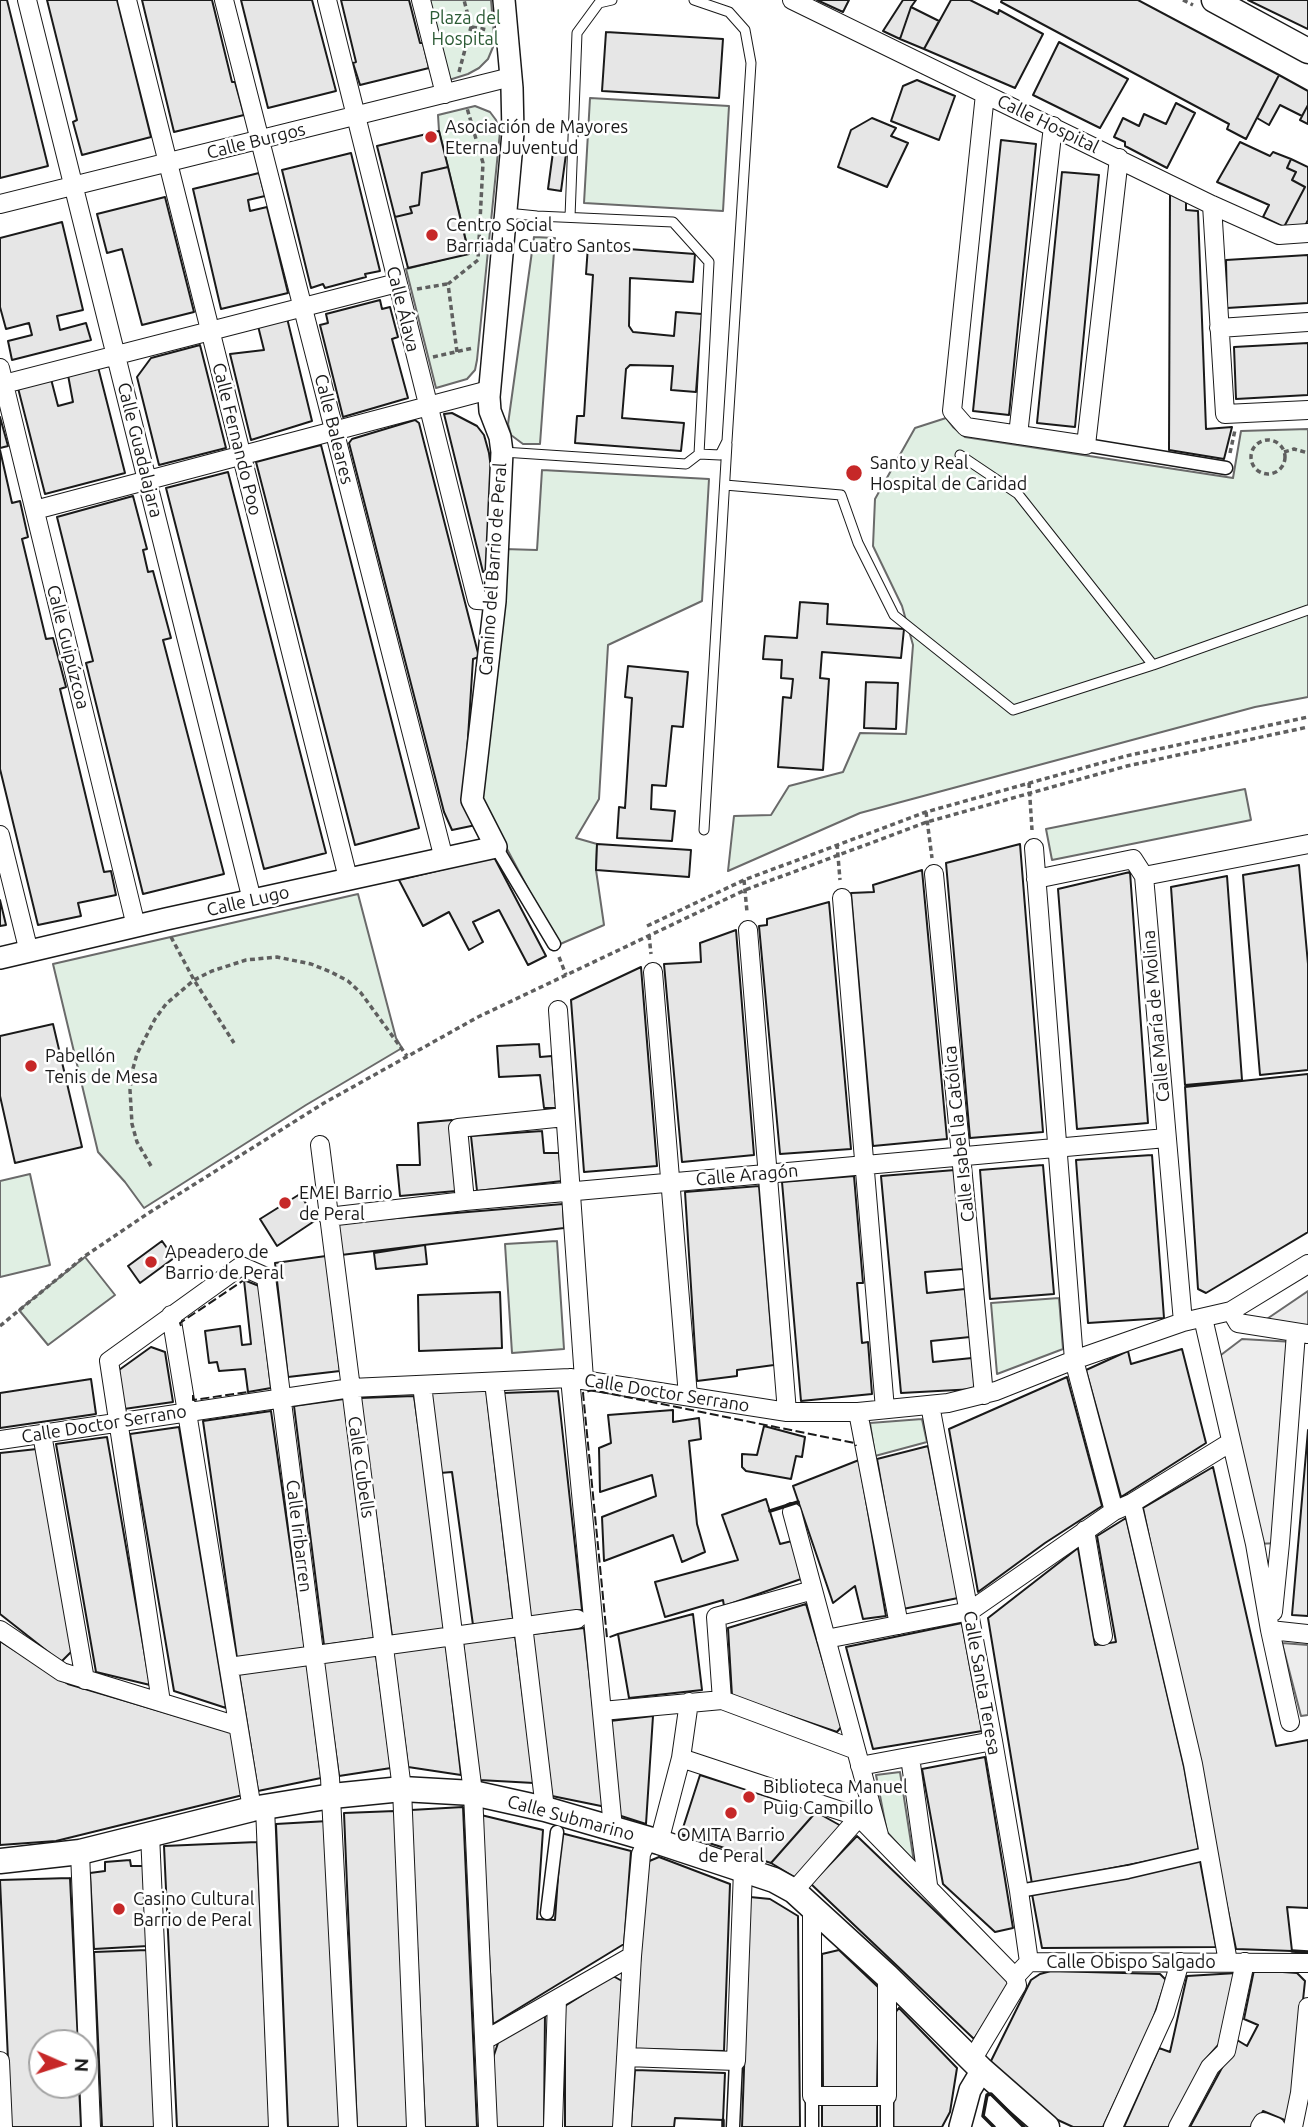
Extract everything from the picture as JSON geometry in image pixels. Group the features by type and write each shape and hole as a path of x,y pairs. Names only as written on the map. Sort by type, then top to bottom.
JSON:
{"main road":[{"path":"1214,0 1304,46"},
{"name":"Calle Submarino","path":"0,1861 80,1852 258,1808 332,1796 402,1789 473,1793 545,1809 654,1840 774,1880 803,1899 887,1976 977,2065 1048,2127"}],"street":[{"name":"Calle Guadalajara","path":"27,0 252,900"},
{"name":"Calle Fernando Poo","path":"127,0 348,878"},
{"name":"Calle Baleares","path":"225,0 443,859"},
{"name":"Calle Álava","path":"327,0 355,116 404,286 428,406 477,600 495,601"},
{"path":"421,0 444,94"},
{"path":"504,0 512,77"},
{"name":"Calle Hospital","path":"792,0 1279,236 1308,233"},
{"name":"Calle Burgos","path":"0,204 512,77"},
{"name":"Camino del Barrio de Peral","path":"496,847 472,800 495,601 502,452 500,437 490,411 489,390 513,133 512,77"},
{"path":"985,94 952,411 966,427 1226,468"},
{"path":"1018,435 1053,126"},
{"path":"1086,445 1119,158"},
{"path":"1212,205 1219,328 1232,414 1308,410"},
{"path":"1,379 116,355 303,307 404,286"},
{"path":"1219,328 1308,322"},
{"name":"Calle Guipúzcoa","path":"1,379 136,926"},
{"path":"35,510 489,390"},
{"path":"0,835 29,952"},
{"path":"1036,879 1133,859 1144,876 1308,844"},
{"path":"496,847 554,944"},
{"name":"Calle Lugo","path":"0,958 496,847"},
{"path":"1034,848 1073,1360 1114,1511"},
{"name":"Calle Isabel la Católica","path":"934,874 984,1395"},
{"name":"Calle María de Molina","path":"1144,876 1183,1322"},
{"path":"842,898 885,1409"},
{"path":"748,930 787,1412"},
{"path":"653,972 688,1396"},
{"path":"558,1010 571,1192 577,1379 613,1828"},
{"path":"465,1201 458,1128 565,1117"},
{"name":"Calle Aragón","path":"328,1217 465,1201 1166,1138"},
{"name":"Calle Cubells","path":"320,1145 402,1789 416,2127"},
{"name":"Calle Doctor Serrano","path":"0,1440 351,1388 494,1382 577,1379 787,1412 858,1412 948,1404 984,1395 1073,1360 1183,1322 1231,1311 1308,1264"},
{"name":"Calle Iribarren","path":"171,1315 241,1266 266,1277 332,1796 348,2127"},
{"path":"1231,1311 1238,1323 1302,1333 1270,1630"},
{"path":"161,1702 109,1361 171,1315 238,1726 258,1808 278,2127"},
{"path":"1203,1318 1255,1544 1290,1722"},
{"path":"494,1382 545,1809"},
{"path":"422,1385 473,1793 488,2127"},
{"name":"Calle Santa Teresa","path":"930,1405 970,1611 1029,1962"},
{"path":"858,1412 899,1625"},
{"path":"42,1434 85,1680"},
{"path":"826,1639 970,1611 1114,1511 1132,1503 1231,1442"},
{"path":"1132,1503 1193,1764 1209,1853 1237,1962 1226,2051 1210,2067 1178,2127"},
{"path":"792,1512 880,1839"},
{"path":"1085,1530 1103,1636"},
{"path":"722,1700 716,1617 813,1590"},
{"path":"229,1667 577,1619"},
{"path":"0,1630 62,1672 238,1726"},
{"path":"1270,1630 1308,1634"},
{"path":"602,1711 722,1700 858,1758 910,1756 993,1741"},
{"path":"622,2127 641,1854 654,1840 681,1758 689,1702"},
{"path":"910,1756 928,1885"},
{"path":"681,1758 859,1818 928,1885 1015,1977 1017,1985 977,2065 960,2127"},
{"path":"812,2127 803,1899 859,1818"},
{"path":"547,1913 557,1832"},
{"path":"150,1834 163,2127"},
{"path":"80,1852 91,2127"},
{"path":"1019,1891 1128,1872 1209,1853"},
{"path":"733,2127 743,1870"},
{"path":"485,2039 632,1956"},
{"name":"Calle Obispo Salgado","path":"1015,1977 1029,1962 1308,1963"},
{"path":"1113,2127 1165,2012 1180,1962"},
{"path":"887,1976 887,2127"},
{"path":"553,2127 557,1999"},
{"path":"1293,2127 1304,2094 1308,2007"},
{"path":"626,2057 736,2061"},
{"path":"0,2060 3,2127"},
{"path":"812,2096 887,2096"},
{"path":"1260,2127 1263,2122 1276,2127"}],"lane":[{"path":"569,217 577,33 598,3 612,0"},
{"path":"694,0 729,12 745,30 751,63 704,830"},
{"path":"505,212 673,222 709,262 699,454"},
{"path":"502,452 687,464 699,454 720,455 727,441"},
{"path":"960,455 1018,494 1153,666"},
{"path":"725,485 841,495 858,543 894,615 1013,710 1153,666 1308,610"}],"path":[{"path":"463,76 457,78 471,27 464,0"},
{"path":"471,27 494,32"},
{"path":"457,110 475,106"},
{"path":"404,286 448,284 478,260 484,163 467,108"},
{"path":"448,284 457,352"},
{"path":"429,358 479,347"},
{"path":"1226,468 1232,414"},
{"path":"1266,440 1278,443 1284,452 1283,464 1276,471 1260,472 1252,463 1254,447 1266,440"},
{"path":"1284,452 1294,449 1308,453"},
{"path":"647,926 744,880 926,812 1126,756 1308,717"},
{"path":"0,1326 86,1256 147,1214 324,1103 407,1056 550,982 746,890 927,822 1127,766 1308,727"},
{"path":"1030,783 1034,848"},
{"path":"926,812 934,874"},
{"path":"837,844 842,898"},
{"path":"744,880 748,930"},
{"path":"171,939 234,1043"},
{"path":"151,1166 137,1142 132,1124 132,1072 144,1039 155,1019 166,1004 194,980 228,966 261,958 277,957 311,964 348,981 361,993 407,1056"}],"green space":[{"name":"Plaza del Hospital","path":"429,0 491,0 493,47 488,59 479,68 449,80"},
{"path":"590,98 729,106 723,211 584,203"},
{"path":"475,106 490,112 500,132 477,360 475,370 467,379 436,388 406,269 469,253 439,131 438,115"},
{"path":"534,237 555,238 540,444 523,444 511,435 508,424"},
{"path":"946,418 965,437 1233,478 1241,431 1308,429 1308,697 1255,707 860,813 728,871 734,816 771,815 789,786 843,772 860,733 906,734 913,645 902,606 873,546 875,499 915,428"},
{"path":"542,470 709,479 702,601 608,645 599,799 576,838 597,844 596,870 604,925 558,945 482,802 504,549 537,550"},
{"path":"1245,789 1251,820 1052,860 1046,829"},
{"path":"358,894 396,1038 402,1048 306,1105 144,1208 98,1152 53,964"},
{"path":"30,1174 50,1265 0,1277 0,1181"},
{"path":"557,1241 564,1349 512,1353 505,1244"},
{"path":"85,1257 115,1295 48,1345 19,1310"},
{"path":"1059,1298 1063,1349 997,1374 991,1303"},
{"path":"922,1419 927,1442 875,1456 870,1423"},
{"path":"900,1772 914,1862 887,1832 876,1775"}],"shaded area":[{"path":"1308,1291 1308,1334 1255,1327"},
{"path":"1242,1339 1294,1342 1280,1543 1255,1544 1213,1361"},
{"path":"1282,1643 1308,1645 1308,1715 1301,1716"}],"building":[{"path":"0,0 7,0 48,166 0,178"},
{"path":"47,0 117,0 151,137 82,155 73,122 77,120"},
{"path":"142,0 212,0 232,82 235,82 244,115 174,132"},
{"path":"241,0 312,0 336,91 268,108"},
{"path":"341,0 409,0 429,68 360,85"},
{"path":"817,0 849,0 843,12"},
{"path":"903,0 916,0 900,39 883,31"},
{"path":"951,0 970,0 998,14 999,10 1043,34 1015,88 924,49"},
{"path":"1138,0 1279,75 1246,139 1227,129 1229,124 1001,2"},
{"path":"1248,0 1308,0 1308,29"},
{"path":"911,7 939,21 924,49 900,39"},
{"path":"606,32 723,39 719,98 602,91"},
{"path":"1059,42 1128,79 1100,128 1033,95"},
{"path":"1279,75 1308,91 1308,105 1302,116 1280,105 1269,125 1257,118"},
{"path":"917,80 955,96 939,140 891,121 903,86"},
{"path":"1176,103 1195,113 1167,168 1125,146 1125,142 1114,137 1123,118 1139,126 1144,114 1166,124"},
{"path":"1308,105 1308,124 1300,120"},
{"path":"872,118 896,128 891,136 908,143 887,187 838,167 851,130"},
{"path":"439,131 448,167 422,173 419,205 410,207 412,213 395,217 377,146"},
{"path":"1001,140 1036,144 1009,415 973,411"},
{"path":"1240,142 1270,156 1273,152 1291,159 1287,168 1296,172 1292,180 1305,187 1284,227 1263,217 1269,205 1217,182"},
{"path":"553,152 566,154 561,191 548,189"},
{"path":"351,153 380,271 325,288 323,284 311,288 282,170"},
{"path":"1291,159 1308,167 1308,220 1304,228 1284,227 1305,187 1292,180 1296,172 1287,168"},
{"name":"Centro Social Barriada Cuatro Santos","path":"448,167 469,254 408,268 395,217 412,213 410,207 419,205 422,173"},
{"path":"1062,172 1099,175 1075,427 1037,423"},
{"path":"259,173 265,196 248,200 250,211 267,207 288,293 221,309 193,189"},
{"path":"1170,191 1186,196 1186,210 1198,211 1206,429 1232,427 1224,459 1169,450"},
{"path":"165,197 194,312 142,325 122,249 107,253 97,214"},
{"path":"62,222 83,310 57,316 60,330 86,323 91,340 12,360 8,341 32,335 29,323 6,329 0,307 0,238"},
{"path":"588,246 695,254 693,282 630,278 629,326 633,332 674,336 676,312 702,314 696,392 671,390 673,366 630,365 626,369 622,418 684,423 681,451 575,443 577,416 584,416 593,275 586,274"},
{"path":"1308,255 1308,303 1227,308 1226,260"},
{"path":"380,300 382,309 390,307 398,337 392,339 408,398 343,417 320,325 328,323 326,314"},
{"path":"287,318 312,421 251,440 230,354 264,350 258,326"},
{"path":"1308,343 1308,395 1236,399 1234,347"},
{"path":"200,345 226,448 159,465 137,377 151,358"},
{"path":"98,367 125,473 45,494 18,388 51,379 58,406 73,402 68,375"},
{"path":"452,413 477,426 484,435 489,453 492,476 489,570 483,572 444,414"},
{"path":"0,417 8,446 0,448"},
{"path":"415,420 419,423 479,657 473,659 464,801 476,825 452,830 444,812 349,443 352,439"},
{"path":"321,445 419,828 355,845 256,462"},
{"path":"0,450 12,503 20,501 28,537 22,539 46,639 53,638 66,687 60,689 104,872 111,871 116,895 78,903 81,916 38,925 0,769"},
{"path":"228,472 326,853 264,869 166,488"},
{"path":"133,496 147,549 143,550 148,572 153,571 171,638 163,640 224,874 143,894 86,663 93,661 57,517"},
{"path":"800,602 828,604 827,624 904,629 901,658 822,652 820,678 829,679 823,770 778,767 783,697 791,698 793,679 781,678 782,660 763,659 765,636 797,638"},
{"path":"628,666 688,672 683,727 672,726 666,786 652,785 651,809 675,811 672,841 617,838 619,807 625,808 632,698 625,697"},
{"path":"866,682 898,683 896,729 864,728"},
{"path":"597,844 691,850 689,877 596,870"},
{"path":"1020,844 1043,1132 970,1138 946,863"},
{"path":"494,857 546,956 528,965 499,910 473,922 483,942 469,950 449,912 423,926 399,880"},
{"path":"1299,865 1308,964 1308,1070 1260,1075 1243,875"},
{"path":"922,870 947,1139 873,1146 851,893 874,892 873,885"},
{"path":"1130,872 1148,1123 1077,1129 1058,889"},
{"path":"1227,876 1242,1080 1185,1085 1171,887"},
{"path":"0,900 6,925 0,926"},
{"path":"829,902 851,1149 780,1154 759,926 767,925 767,919"},
{"path":"736,930 754,1155 682,1162 664,964 701,962 700,943"},
{"path":"641,967 657,1166 584,1172 571,1000"},
{"name":"Pabellón Tenis de Mesa","path":"53,1024 82,1147 15,1163 0,1096 0,1036"},
{"path":"539,1044 540,1057 552,1056 556,1108 544,1108 540,1075 499,1077 497,1046"},
{"path":"1308,1074 1308,1232 1206,1293 1198,1289 1185,1087"},
{"path":"452,1120 456,1191 400,1196 397,1165 420,1165 418,1123"},
{"path":"542,1131 544,1153 559,1153 562,1181 477,1191 471,1136"},
{"path":"1152,1155 1164,1318 1088,1323 1076,1160"},
{"path":"1043,1165 1054,1294 990,1299 980,1170"},
{"path":"955,1170 963,1269 925,1272 927,1293 965,1289 970,1337 931,1341 933,1362 972,1358 975,1389 901,1393 881,1176"},
{"path":"854,1176 863,1283 857,1283 862,1343 868,1342 872,1394 801,1401 782,1182"},
{"path":"759,1186 774,1365 737,1370 737,1376 697,1381 685,1192"},
{"path":"300,1194 316,1220 277,1246 260,1219"},
{"path":"563,1204 564,1228 341,1255 337,1223"},
{"name":"Apeadero de Barrio de Peral","path":"162,1241 174,1258 140,1283 128,1266"},
{"path":"425,1245 427,1264 376,1269 374,1253"},
{"path":"326,1256 340,1371 288,1377 275,1263"},
{"path":"244,1280 259,1286 271,1388 248,1392 245,1369 219,1371 217,1362 209,1363 205,1331 240,1326 242,1345 251,1344"},
{"path":"500,1292 502,1348 419,1351 418,1295"},
{"path":"151,1347 165,1352 173,1402 124,1409 119,1370"},
{"path":"1182,1349 1206,1443 1121,1497 1086,1370 1128,1351 1131,1364"},
{"path":"1067,1377 1102,1506 978,1592 949,1429"},
{"path":"91,1379 96,1414 0,1428 0,1393"},
{"path":"486,1388 513,1619 473,1625 452,1472 440,1473 430,1390"},
{"path":"558,1391 582,1610 530,1617 503,1393"},
{"path":"414,1396 447,1629 392,1636 360,1398"},
{"path":"344,1399 374,1638 324,1645 294,1406"},
{"path":"673,1410 673,1422 699,1418 701,1439 689,1441 697,1524 705,1552 682,1562 673,1535 604,1561 602,1517 656,1496 652,1475 600,1492 599,1448 611,1443 608,1415"},
{"path":"271,1411 305,1648 237,1658 203,1421"},
{"path":"764,1426 805,1437 802,1457 796,1456 791,1479 746,1471 742,1467 742,1454 757,1455"},
{"path":"179,1427 226,1708 174,1691 130,1434"},
{"path":"1308,1430 1308,1616 1292,1615"},
{"path":"107,1437 150,1685 96,1672 56,1444"},
{"path":"928,1446 958,1598 903,1609 877,1459"},
{"path":"37,1449 72,1651 61,1662 0,1614 0,1453"},
{"path":"859,1460 886,1616 863,1619 855,1586 833,1603 793,1486"},
{"path":"1213,1467 1276,1746 1308,1740 1308,1908 1287,1907 1292,1951 1236,1949 1143,1508"},
{"path":"766,1499 780,1544 792,1541 801,1579 724,1606 723,1600 665,1617 655,1582 738,1560 722,1515"},
{"path":"1126,1518 1184,1767 1199,1851 1032,1884 988,1618 1078,1548 1095,1645 1116,1642 1097,1536"},
{"path":"806,1604 842,1726 837,1732 732,1696 728,1628"},
{"path":"693,1614 702,1690 629,1698 618,1634"},
{"path":"962,1623 982,1731 873,1749 846,1647"},
{"path":"584,1628 604,1804 601,1806 552,1796 532,1634"},
{"path":"515,1635 534,1783 479,1780 463,1643"},
{"path":"0,1641 68,1684 231,1732 243,1795 56,1841 0,1845"},
{"path":"446,1645 461,1775 408,1767 393,1652"},
{"path":"376,1655 391,1768 339,1776 323,1662"},
{"path":"307,1664 321,1778 258,1791 239,1673"},
{"path":"653,1716 646,1824 618,1815 610,1721"},
{"path":"985,1757 1013,1928 995,1932 943,1884 922,1769"},
{"path":"700,1775 816,1812 771,1863 681,1834"},
{"path":"463,1807 477,2127 425,2127 411,1810"},
{"path":"395,1811 408,2127 357,2127 344,1813"},
{"path":"816,1812 843,1827 796,1878 771,1863"},
{"path":"481,1815 543,1830 537,1919 555,1920 561,1833 631,1851 624,1944 493,2024"},
{"path":"328,1821 341,2127 288,2127 276,1824"},
{"path":"857,1836 1010,1983 974,2039 811,1884"},
{"path":"257,1842 270,2127 177,2127 164,1846"},
{"path":"659,1857 730,1884 724,2051 634,2049 647,1862"},
{"name":"Casino Cultural Barrio de Peral","path":"130,1860 131,1866 144,1866 148,1946 94,1949 90,1873 105,1871 105,1862"},
{"path":"1200,1861 1216,1947 1042,1948 1032,1894"},
{"path":"70,1878 77,2029 28,2029 28,2099 80,2099 81,2127 11,2127 0,1880"},
{"path":"750,1897 770,1899 798,1916 800,2127 742,2127"},
{"path":"147,1950 155,2127 102,2127 94,1952"},
{"path":"839,1950 879,1988 877,2089 823,2089 822,1954"},
{"path":"1254,1970 1297,1973 1305,1981 1294,2087 1287,2121 1263,2111 1255,2127 1190,2127 1237,2040 1247,2046 1258,2025 1244,2019"},
{"path":"1051,1971 1160,1974 1166,1980 1152,2022 1103,2127 1073,2127 1047,2115 990,2063 1031,1980"},
{"path":"1237,1973 1220,2043 1205,2060 1169,2127 1124,2127 1159,2048 1170,2052 1187,1976"},
{"path":"613,1976 622,1981 614,2127 565,2127 565,2006"},
{"path":"899,2008 957,2068 950,2112 942,2127 892,2127 893,2015"},
{"path":"545,2013 544,2127 496,2127 492,2061 499,2040"},
{"path":"635,2070 725,2073 723,2120 675,2118 674,2127 631,2127"},
{"path":"822,2103 877,2104 877,2127 822,2127"}],"fence":[{"path":"181,1326 180,1323 244,1280"},
{"path":"618,1634 607,1638 583,1393 592,1390 855,1443 856,1446"},
{"path":"193,1395 193,1400 248,1392"}],"wall":[{"path":"770,1511 798,1502"},
{"path":"1292,1951 1308,1952"},
{"path":"994,2127 983,2116 987,2095 991,2094 1024,2127"},
{"path":"723,2120 723,2127"}],"place":[{"name":"Asociación de Mayores Eterna Juventud","path":"431,137"},
{"name":"Centro Social Barriada Cuatro Santos","path":"432,235"},
{"name":"Santo y Real Hospital de Caridad","path":"854,473"},
{"name":"Pabellón Tenis de Mesa","path":"31,1066"},
{"name":"EMEI Barrio de Peral","path":"285,1203"},
{"name":"Apeadero de Barrio de Peral","path":"151,1262"},
{"name":"Biblioteca Manuel Puig Campillo","path":"749,1797"},
{"name":"OMITA Barrio de Peral","path":"731,1813"},
{"name":"Casino Cultural Barrio de Peral","path":"119,1909"}]}
